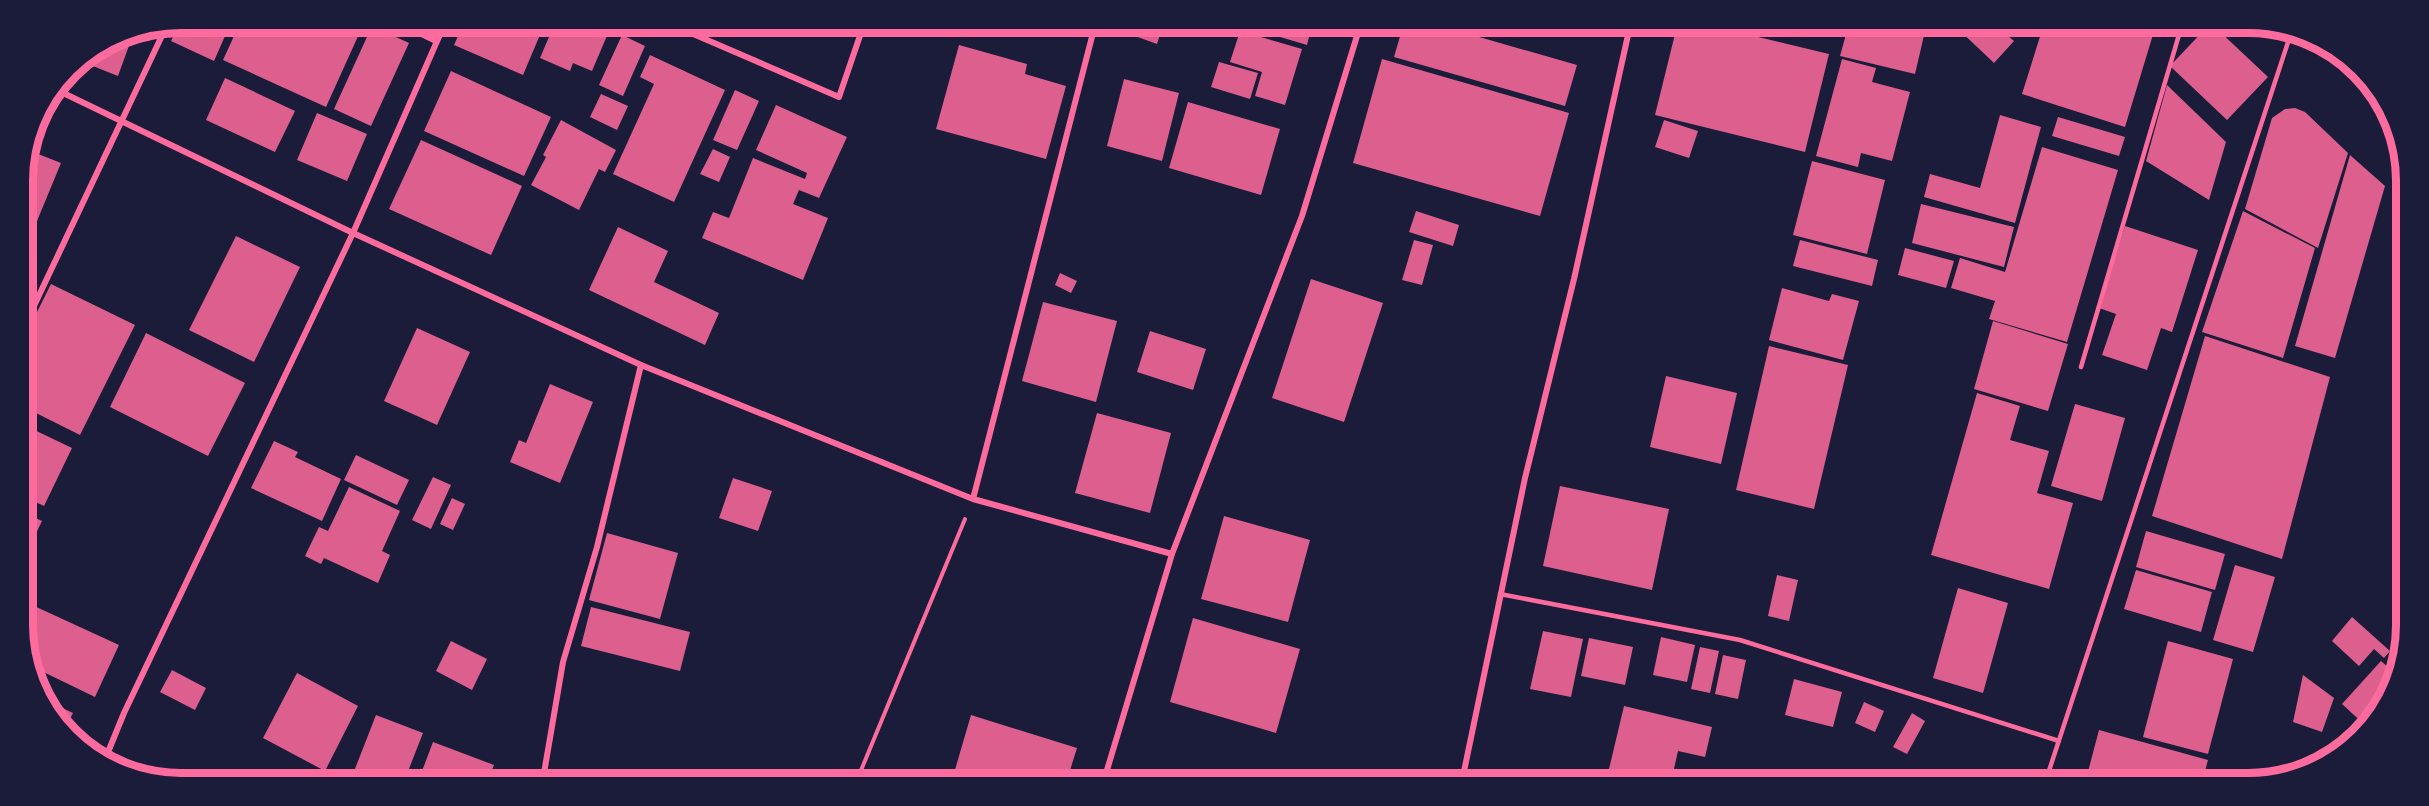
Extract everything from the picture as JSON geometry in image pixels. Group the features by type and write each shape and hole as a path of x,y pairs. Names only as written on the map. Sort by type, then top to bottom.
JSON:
{"street":[{"path":"420,33 436,41"},
{"path":"108,753 134,692 353,233 440,33"},
{"path":"691,33 839,97 861,33"},
{"path":"973,499 1093,33"},
{"path":"1106,773 1172,554 1302,216 1358,33"},
{"path":"1464,773 1525,478 1574,279 1628,33"},
{"path":"33,308 163,34"},
{"path":"63,93 353,233 641,365 973,499 1172,554"},
{"path":"544,773 563,662 597,547 641,365"}],"lane":[{"path":"2080,367 2180,33"},
{"path":"2048,773 2289,39"},
{"path":"1500,594 1740,640 2059,741"}],"path":[{"path":"860,773 973,499"}],"building":[{"path":"175,33 218,33 225,36 214,61 171,41"},
{"path":"235,33 359,33 326,107 223,60"},
{"path":"369,33 387,33 409,43 371,126 334,109"},
{"path":"459,33 541,33 523,75 454,45"},
{"path":"551,33 608,33 592,71 573,63 570,71 540,58"},
{"path":"1127,33 1160,33 1157,44"},
{"path":"1239,33 1247,33 1302,49 1285,105 1255,96 1262,72 1230,62"},
{"path":"1266,33 1310,33 1307,45"},
{"path":"1401,33 1465,33 1577,65 1565,106 1394,57"},
{"path":"1675,33 1742,33 1829,54 1805,152 1655,115"},
{"path":"1846,33 1925,33 1915,74 1840,56"},
{"path":"1962,33 2008,33 2007,35 2014,41 1994,63"},
{"path":"2041,33 2153,33 2125,127 2022,94"},
{"path":"2201,33 2221,33 2268,77 2227,120 2170,66"},
{"path":"622,35 645,46 623,96 599,85"},
{"path":"130,42 118,76 90,65 107,53"},
{"path":"959,45 1027,64 1025,74 1066,86 1046,159 936,129"},
{"path":"650,55 725,90 674,202 613,174 654,84 640,77"},
{"path":"1382,59 1569,113 1540,216 1353,163"},
{"path":"1842,59 1876,68 1872,82 1910,92 1892,161 1861,153 1858,167 1816,156"},
{"path":"1219,62 1258,73 1250,99 1211,87"},
{"path":"451,71 551,117 524,176 424,131"},
{"path":"225,78 295,111 275,152 206,120"},
{"path":"1124,79 1179,93 1162,161 1107,146"},
{"path":"2167,85 2226,142 2209,200 2146,161"},
{"path":"735,90 759,101 737,150 713,140"},
{"path":"601,94 628,106 617,130 590,117"},
{"path":"1188,102 1280,129 1261,195 1169,168"},
{"path":"776,105 847,137 819,198 799,190 793,204 828,218 803,280 702,238 713,212 729,218 753,158 805,179 807,173 756,150"},
{"path":"2295,108 2305,112 2348,153 2318,248 2245,209 2272,118 2285,109"},
{"path":"317,113 367,134 347,181 297,160"},
{"path":"2000,115 2041,127 2015,223 1924,197 1930,174 1980,188"},
{"path":"2058,117 2125,137 2119,156 2052,136"},
{"path":"561,120 616,150 605,172 599,169 579,210 531,185 546,157 543,155"},
{"path":"1664,120 1698,131 1689,158 1655,147"},
{"path":"421,140 522,186 491,255 389,209"},
{"path":"2042,147 2118,170 2067,342 1989,319 1995,301 1951,288 1960,258 2005,272"},
{"path":"713,149 730,157 719,182 700,174"},
{"path":"36,153 61,163 33,231 33,171"},
{"path":"2350,155 2385,186 2335,358 2295,346"},
{"path":"1812,161 1885,180 1867,254 1793,235"},
{"path":"1921,204 2014,227 2004,267 1912,243"},
{"path":"1416,211 1459,225 1453,246 1409,232"},
{"path":"2243,211 2315,248 2283,358 2202,332"},
{"path":"2125,226 2198,250 2172,332 2161,328 2147,370 2102,355 2116,314 2099,308"},
{"path":"618,227 668,251 654,282 719,313 705,345 589,290"},
{"path":"236,236 300,267 254,362 189,330"},
{"path":"1414,240 1433,245 1422,285 1402,280"},
{"path":"1800,240 1878,260 1872,286 1793,266"},
{"path":"1905,248 1954,261 1946,288 1898,275"},
{"path":"1060,273 1077,281 1071,293 1055,285"},
{"path":"1311,279 1383,303 1344,422 1272,398"},
{"path":"51,284 135,325 80,435 33,412 33,320"},
{"path":"1782,288 1829,301 1832,294 1859,301 1843,360 1769,340"},
{"path":"1043,302 1117,321 1096,402 1022,381"},
{"path":"1993,321 2068,344 2048,411 1974,389"},
{"path":"417,328 470,352 437,425 384,401"},
{"path":"1150,331 1206,349 1193,390 1137,372"},
{"path":"146,333 245,383 208,456 110,407"},
{"path":"2205,336 2330,377 2282,559 2152,516"},
{"path":"1769,346 1848,365 1814,509 1736,490"},
{"path":"1666,376 1737,393 1721,464 1650,447"},
{"path":"550,384 593,402 560,483 510,462 519,440 526,443"},
{"path":"1977,393 2020,406 2010,440 2049,451 2037,493 2073,503 2049,589 1931,555"},
{"path":"2075,404 2125,418 2102,501 2051,486"},
{"path":"1097,413 1171,433 1150,513 1075,493"},
{"path":"33,429 72,448 44,506 33,501"},
{"path":"274,441 298,452 295,457 341,479 322,521 251,488"},
{"path":"356,455 409,480 397,505 344,480"},
{"path":"433,477 451,485 431,529 412,520"},
{"path":"733,478 772,491 758,531 719,518"},
{"path":"1560,486 1669,509 1652,590 1543,566"},
{"path":"349,487 400,511 382,551 390,555 378,583 324,558 321,564 305,556 319,527 328,531"},
{"path":"452,498 465,504 453,530 440,524"},
{"path":"1224,516 1310,540 1288,622 1201,599"},
{"path":"33,517 42,521 33,540"},
{"path":"2146,531 2225,554 2215,590 2136,567"},
{"path":"607,533 678,553 660,619 589,600"},
{"path":"2235,565 2275,577 2253,652 2213,640"},
{"path":"2136,570 2212,592 2201,632 2124,609"},
{"path":"1777,575 1798,580 1789,621 1768,616"},
{"path":"1958,588 2008,603 1983,693 1933,678"},
{"path":"33,605 119,645 95,697 40,671 34,644"},
{"path":"591,607 690,632 680,671 581,646"},
{"path":"2352,617 2390,651 2384,658 2374,649 2359,666 2332,641"},
{"path":"1193,618 1300,649 1276,733 1170,702"},
{"path":"1543,631 1583,639 1571,697 1530,689"},
{"path":"1661,637 1695,645 1687,682 1653,675"},
{"path":"1589,638 1633,647 1625,685 1581,676"},
{"path":"451,641 487,659 472,690 436,671"},
{"path":"2168,641 2233,659 2208,754 2143,737"},
{"path":"1700,647 1719,651 1710,693 1691,689"},
{"path":"1723,655 1746,660 1738,699 1715,694"},
{"path":"2381,661 2389,668 2376,699 2360,721 2342,704"},
{"path":"172,670 206,688 195,710 160,692"},
{"path":"297,673 358,706 325,771 263,738"},
{"path":"2303,675 2334,698 2322,732 2293,722"},
{"path":"1794,679 1842,692 1833,727 1785,715"},
{"path":"1864,702 1884,711 1875,732 1855,723"},
{"path":"57,705 73,713 69,721"},
{"path":"1624,706 1712,727 1705,757 1678,751 1673,773 1628,773 1609,769"},
{"path":"1912,713 1925,721 1907,754 1893,747"},
{"path":"376,715 423,733 407,773 353,773"},
{"path":"971,715 1077,748 1069,773 954,773"},
{"path":"2099,730 2208,760 2205,773 2088,773"},
{"path":"433,742 494,765 491,773 421,773"}]}
